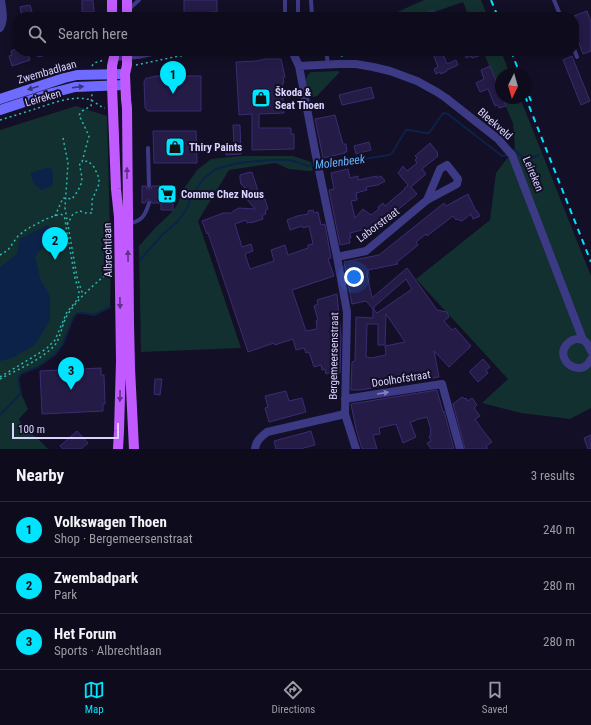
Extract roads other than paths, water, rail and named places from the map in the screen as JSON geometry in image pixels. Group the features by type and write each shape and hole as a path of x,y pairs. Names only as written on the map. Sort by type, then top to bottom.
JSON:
{"main road":[{"path":"112,0 112,12"},
{"path":"127,0 127,12"},
{"name":"Albrechtlaan","path":"114,56 112,85 120,264 121,361 118,449"},
{"name":"Albrechtlaan","path":"127,56 125,85 127,108 130,368 134,449"}],"street":[{"path":"0,28 2,25 3,12 1,0"},
{"name":"Bergemeersenstraat","path":"294,56 299,66 338,257 347,312 344,414 356,449"},
{"name":"Bleekveld","path":"299,66 356,64 390,71 417,81 437,92 498,139 512,155 583,340 587,343 591,351"},
{"name":"Zwembadlaan","path":"0,110 77,75 125,74"},
{"name":"Zwembadlaan","path":"0,99 50,88 125,85"},
{"name":"Laborstraat","path":"338,257 366,251 427,200"},
{"path":"583,340 578,339 569,342 565,346 563,356 568,364 577,368 586,365 591,359"},
{"name":"Doolhofstraat","path":"345,399 442,384 460,449"},
{"path":"255,449 259,438 267,432 344,414"}],"lane":[{"path":"129,12 139,0"},
{"path":"284,12 285,0"},
{"path":"298,0 298,12"},
{"path":"311,0 312,12"},
{"path":"554,0 559,12"},
{"path":"327,56 328,64"},
{"path":"148,148 149,186"},
{"path":"128,224 140,220 149,203"}],"water":[{"path":"48,167 52,169 53,184 42,190 34,183 31,173"},
{"path":"47,225 54,233 35,257 41,281 50,295 50,320 35,345 12,358 0,361 0,267 17,254 20,239"}],"waterway":[{"name":"Molenbeek","path":"321,165 389,155 392,153 406,130 429,133 443,113 448,114 502,156 508,155"},
{"name":"Molenbeek","path":"514,153 515,150 525,160 539,155"},
{"name":"Molenbeek","path":"140,260 163,234 178,221 186,210 192,195 205,177 216,169 238,163 270,160 290,160 308,166 316,165"},
{"name":"Molenbeek","path":"0,415 21,393 18,378 22,373 38,367 55,355 63,344 73,318 77,313 94,315 110,307"}],"railway":[{"path":"491,0 496,12"},
{"path":"513,56 518,68"},
{"path":"528,104 591,262"}],"place":[{"name":"Volkswagen Thoen","path":"173,94"},
{"name":"Škoda & Seat Thoen","path":"261,98"},
{"name":"Thiry Paints","path":"175,147"},
{"name":"Comme Chez Nous","path":"167,194"},
{"name":"Zwembadpark","path":"55,260"},
{"name":"Het Forum","path":"71,390"}]}
